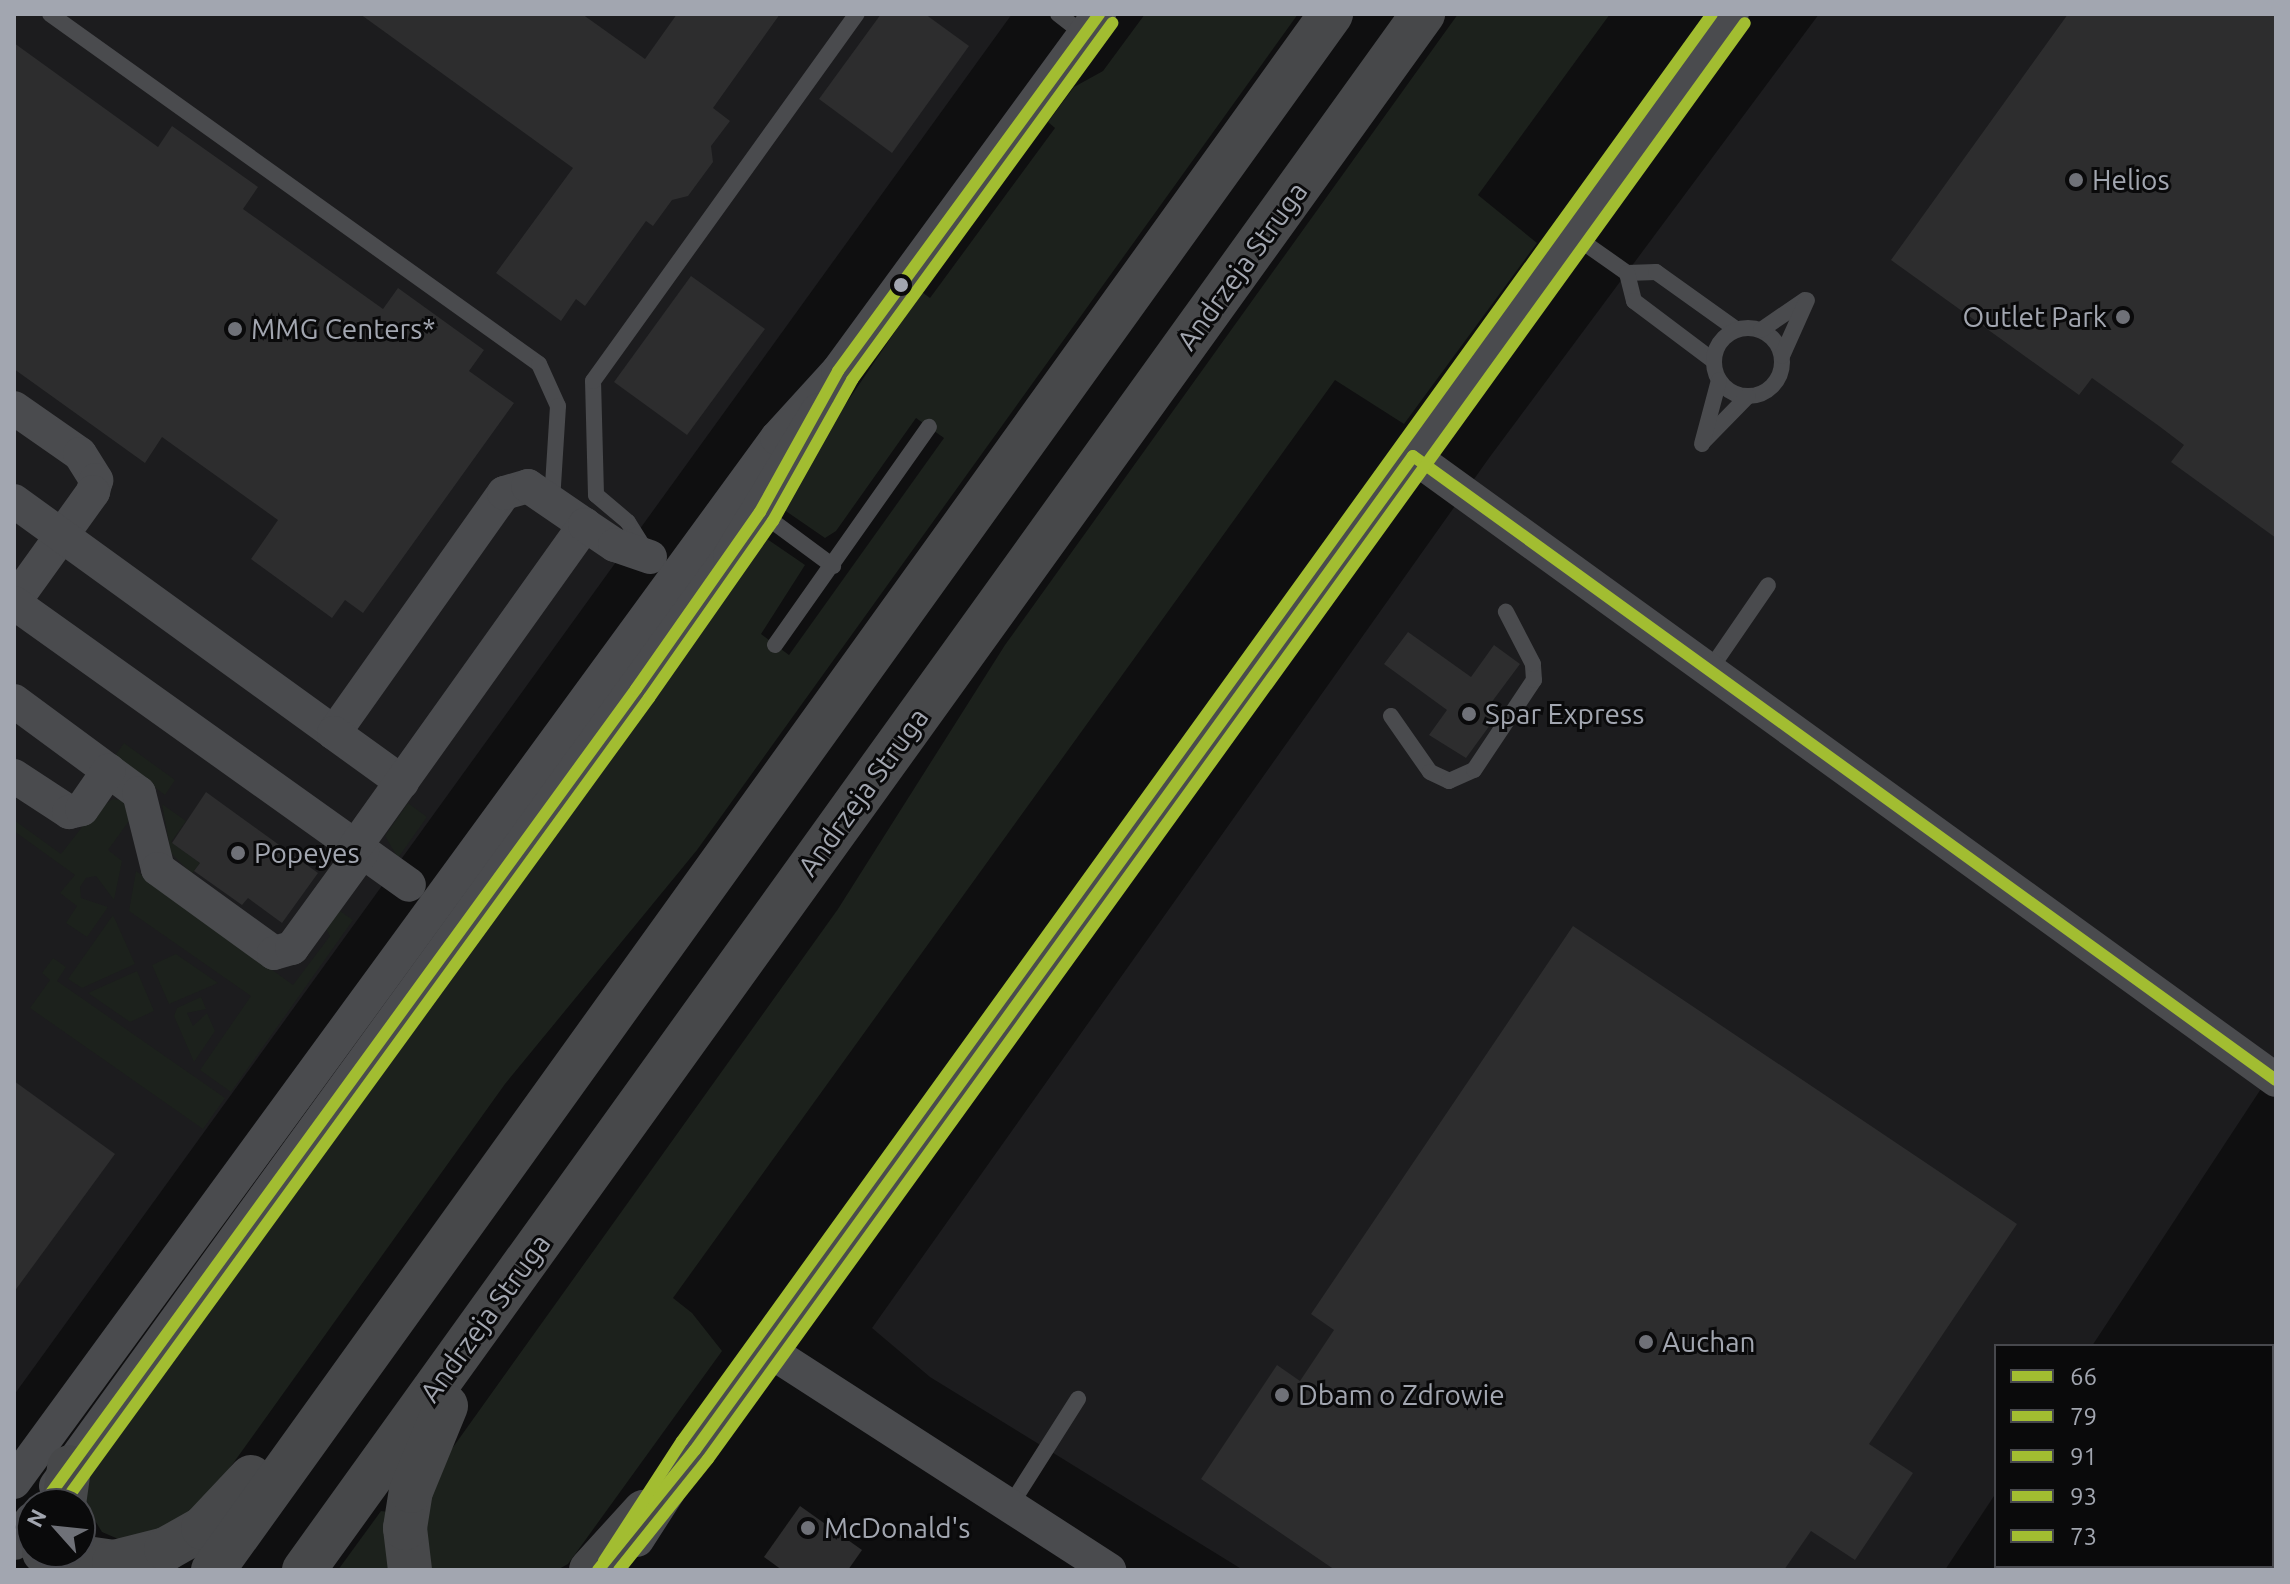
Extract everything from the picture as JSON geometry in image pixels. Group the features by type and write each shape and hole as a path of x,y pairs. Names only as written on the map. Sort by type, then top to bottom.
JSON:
{"main road":[{"path":"213,1570 1331,14"},
{"name":"Andrzeja Struga","path":"304,1570 1423,14"},
{"path":"410,1570 408,1509 426,1447 456,1387 590,1172"},
{"path":"97,1553 166,1549 224,1509 491,1183"},
{"path":"591,1570 644,1512"}],"street":[{"path":"617,1570 695,1450 1732,14"},
{"path":"67,1486 463,925 676,576 760,512 838,371 1080,21"},
{"path":"14,1482 422,895 676,576 777,438 838,371"},
{"path":"14,408 92,467 93,492 14,602 422,895"},
{"path":"1413,456 2276,1080"},
{"path":"334,733 504,493 528,486 615,545 676,576"},
{"path":"14,501 402,782"},
{"path":"14,701 139,793 158,869 274,953 292,948 402,782 585,525"},
{"path":"14,776 69,812 82,809 109,770"},
{"path":"768,1350 1109,1570"},
{"path":"598,1570 695,1450"}],"lane":[{"path":"50,14 539,364 558,406 552,502"},
{"path":"676,576 628,522 596,495 593,381 857,14"},
{"path":"1573,235 1627,273 1656,272 1736,329 1761,330 1807,300 1782,356 1780,373 1771,387 1748,396 1702,444 1719,380 1714,361 1722,339 1736,329"},
{"path":"1627,273 1634,301 1714,361"},
{"path":"1761,330 1782,356"},
{"path":"1719,380 1731,392 1748,396"},
{"path":"775,645 929,427"},
{"path":"760,512 833,566"},
{"path":"1709,671 1768,585"},
{"path":"1391,716 1430,772 1449,781 1474,770 1534,680 1533,664 1506,612"},
{"path":"422,895 463,925"},
{"path":"1010,1506 1078,1399"}],"shaded area":[{"path":"14,14 1012,14 14,1395"},
{"path":"1145,14 1298,14 697,850 505,1084 214,1490 185,1520 123,1541 102,1532 96,1522 96,1488 84,1488 98,1445 760,534 805,565 761,634 789,655 944,438 916,418 836,531 825,538 777,505 922,292 930,298 1055,128 1048,122 1074,87 1103,71"},
{"path":"1458,14 1610,14 1478,195 1537,243 1404,424 1335,380 673,1298 692,1313 722,1351 568,1564 557,1570 429,1570 421,1535 441,1464 838,909 1005,645"},
{"path":"1819,14 2276,14 2276,1066 2093,1344 1994,1344 1994,1496 1945,1570 1243,1570 930,1377 872,1328 1489,458"},
{"path":"124,743 175,780 165,795 114,757"},
{"path":"113,799 124,801 129,821 108,850 122,861 114,900 96,876 86,878 80,887 81,898 108,907 87,937 66,923 77,906 60,893 75,875 14,831 14,820 61,854 93,813"},
{"path":"408,803 427,817 398,858 385,836"},
{"path":"162,804 186,821 171,842 200,863 192,874 171,853"},
{"path":"136,871 293,985 330,936 323,923 334,907 353,920 231,1092 200,1070 251,996 129,911"},
{"path":"113,915 135,964 82,988 68,979"},
{"path":"176,954 218,983 169,1004 152,965"},
{"path":"53,958 66,967 57,981 225,1098 203,1129 30,1008 50,980 42,973"},
{"path":"137,971 154,1011 130,1022 88,993"},
{"path":"201,997 206,1009 187,1013 193,1026 207,1013 215,1031 194,1062 174,1016 177,1008"},
{"path":"381,1511 389,1512 393,1570 338,1570"}],"building":[{"path":"360,14 582,14 645,59 677,14 780,14 713,108 730,121 711,146 713,162 688,196 672,200 653,226 646,221 585,306 576,299 561,321 496,273 573,168"},
{"path":"881,14 925,14 969,46 892,153 819,99"},
{"name":"Outlet Park","path":"2068,14 2276,14 2276,538 2171,462 2184,445 2159,426 2092,378 2079,395 1891,260"},
{"name":"MMG Centers*","path":"14,43 158,147 172,126 258,187 243,209 383,309 398,288 484,350 469,371 514,403 363,613 345,600 332,618 251,559 278,520 162,437 145,463 14,369"},
{"path":"691,276 765,329 687,435 614,382"},
{"path":"1408,632 1471,677 1494,645 1520,664 1491,703 1501,710 1466,758 1429,735 1447,710 1384,664"},
{"name":"Popeyes","path":"206,792 318,873 282,923 248,898 242,905 194,871 200,863 172,843"},
{"path":"1573,926 2017,1224 1869,1444 1913,1473 1855,1560 1811,1531 1784,1570 1335,1570 1201,1479 1277,1365 1300,1381 1334,1330 1311,1314"},
{"path":"14,1081 115,1154 14,1292"},
{"name":"McDonald's","path":"800,1506 862,1550 848,1570 782,1570 764,1557"}],"transit line":[{"name":"79","path":"55,1488 636,689 760,512 838,371 1099,14"},
{"name":"73","path":"604,1561 682,1441 1712,14"},
{"name":"91","path":"75,1488 649,698 773,521 852,380 1112,23"},
{"name":"93","path":"619,1570 708,1459 1745,23"},
{"name":"66","path":"1413,456 2276,1080"},
{"name":"66","path":"598,1570 695,1450 1413,456"}],"place":[{"name":"Helios","path":"2076,180"},
{"name":"Outlet Park","path":"2123,317"},
{"name":"MMG Centers*","path":"235,329"},
{"name":"Spar Express","path":"1469,714"},
{"name":"Popeyes","path":"238,853"},
{"name":"Auchan","path":"1646,1342"},
{"name":"Dbam o Zdrowie","path":"1282,1395"},
{"name":"McDonald's","path":"808,1528"}]}
